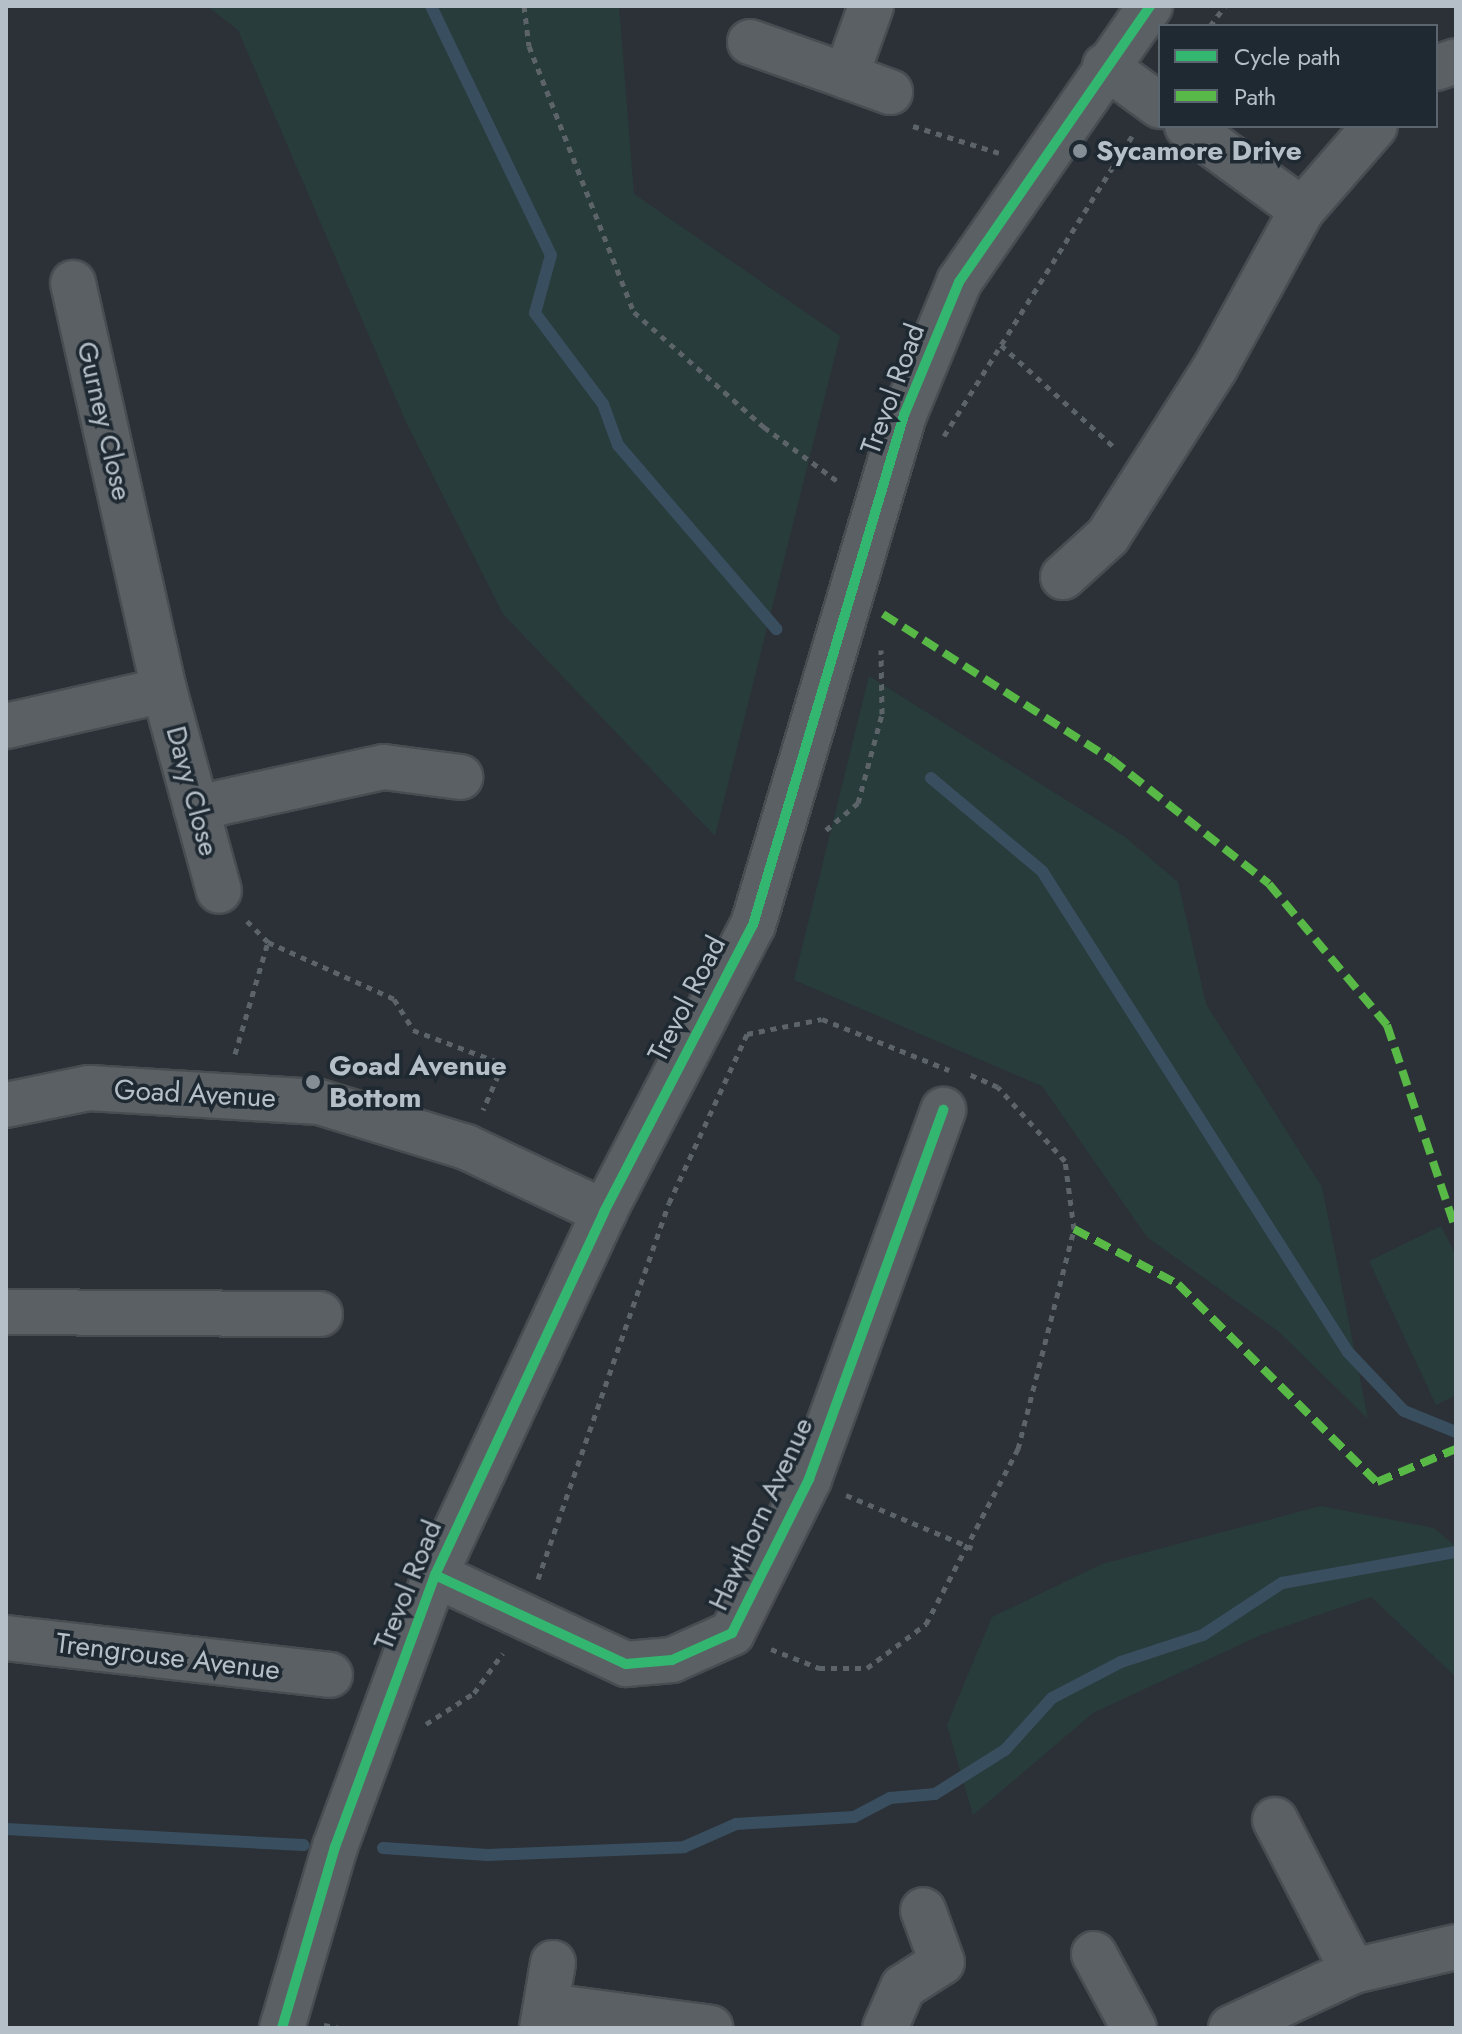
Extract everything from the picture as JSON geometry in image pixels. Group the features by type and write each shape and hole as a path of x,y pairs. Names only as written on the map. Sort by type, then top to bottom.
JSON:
{"street":[{"path":"846,76 871,6"},
{"name":"Trevol Road","path":"282,2028 379,1727 435,1575 604,1212 753,925 904,415 959,282 1105,66 1150,6"},
{"path":"750,42 890,92"},
{"path":"1105,66 1158,104"},
{"path":"1190,128 1302,210"},
{"path":"1063,577 1108,536 1302,210 1373,128"},
{"name":"Gurney Close","path":"73,283 138,558"},
{"name":"Davy Close","path":"138,558 164,690 219,891"},
{"name":"Davy Close","path":"6,726 164,690"},
{"path":"196,808 384,767 460,777"},
{"name":"Goad Avenue","path":"6,1105 89,1088 319,1102 466,1147 604,1212"},
{"name":"Hawthorn Avenue","path":"435,1575 626,1664 672,1660 732,1633 809,1479 943,1110"},
{"path":"6,1312 320,1314"},
{"name":"Trengrouse Avenue","path":"6,1638 330,1675"},
{"path":"1275,1820 1353,1971"},
{"path":"885,2028 903,1987 942,1962 923,1910"},
{"path":"1231,2028 1353,1971 1456,1947"},
{"path":"1094,1954 1134,2028"},
{"path":"553,1963 545,2017 711,2028"}],"path":[{"path":"524,6 529,46 634,312 764,427 877,510"},
{"path":"1212,24 1225,6"},
{"path":"890,92 914,127 1038,166"},
{"path":"938,446 1001,345 1158,124"},
{"path":"1001,345 1146,476"},
{"path":"775,851 807,846 858,803 882,714 882,639"},
{"path":"224,1094 268,942 394,999 413,1030 503,1064 466,1147"},
{"path":"379,1727 419,1728 474,1693 525,1617 669,1203 747,1034 822,1019 947,1064 998,1087 1065,1161 1074,1229 1018,1449 972,1548 926,1624 867,1668 819,1668 732,1633"},
{"path":"943,1110 947,1064"},
{"path":"809,1479 972,1548"}],"green space":[{"path":"207,6 619,6 634,194 840,336 715,836 503,614 406,422 238,30"},
{"path":"869,676 1125,837 1178,882 1206,1004 1322,1187 1368,1419 1278,1331 1147,1237 1042,1086 794,980"},
{"path":"1441,1226 1456,1256 1456,1395 1436,1405 1369,1261"},
{"path":"1321,1506 1434,1528 1456,1547 1456,1677 1371,1597 1263,1634 1093,1713 973,1815 947,1725 992,1617 1102,1564"}],"waterway":[{"path":"431,6 551,255 535,313 603,404 618,445 776,629"},
{"path":"931,778 1042,871 1348,1352 1404,1411 1456,1432"},
{"path":"383,1848 488,1855 684,1847 736,1824 854,1817 890,1798 935,1794 1005,1750 1052,1698 1121,1662 1203,1635 1282,1583 1456,1552"},
{"path":"6,1829 304,1845"}],"marked path":[{"path":"883,614 1111,759 1269,884 1387,1025 1456,1230"},
{"path":"1074,1229 1178,1284 1377,1482 1456,1449"}],"cycle path":[{"path":"282,2028 335,1847 435,1575 604,1212 753,925 904,415 959,282 1150,6"},
{"path":"435,1575 626,1664 672,1660 732,1633 809,1479 943,1110"}],"place":[{"name":"Sycamore Drive","path":"1080,151"},
{"name":"Goad Avenue Bottom","path":"313,1082"}]}
